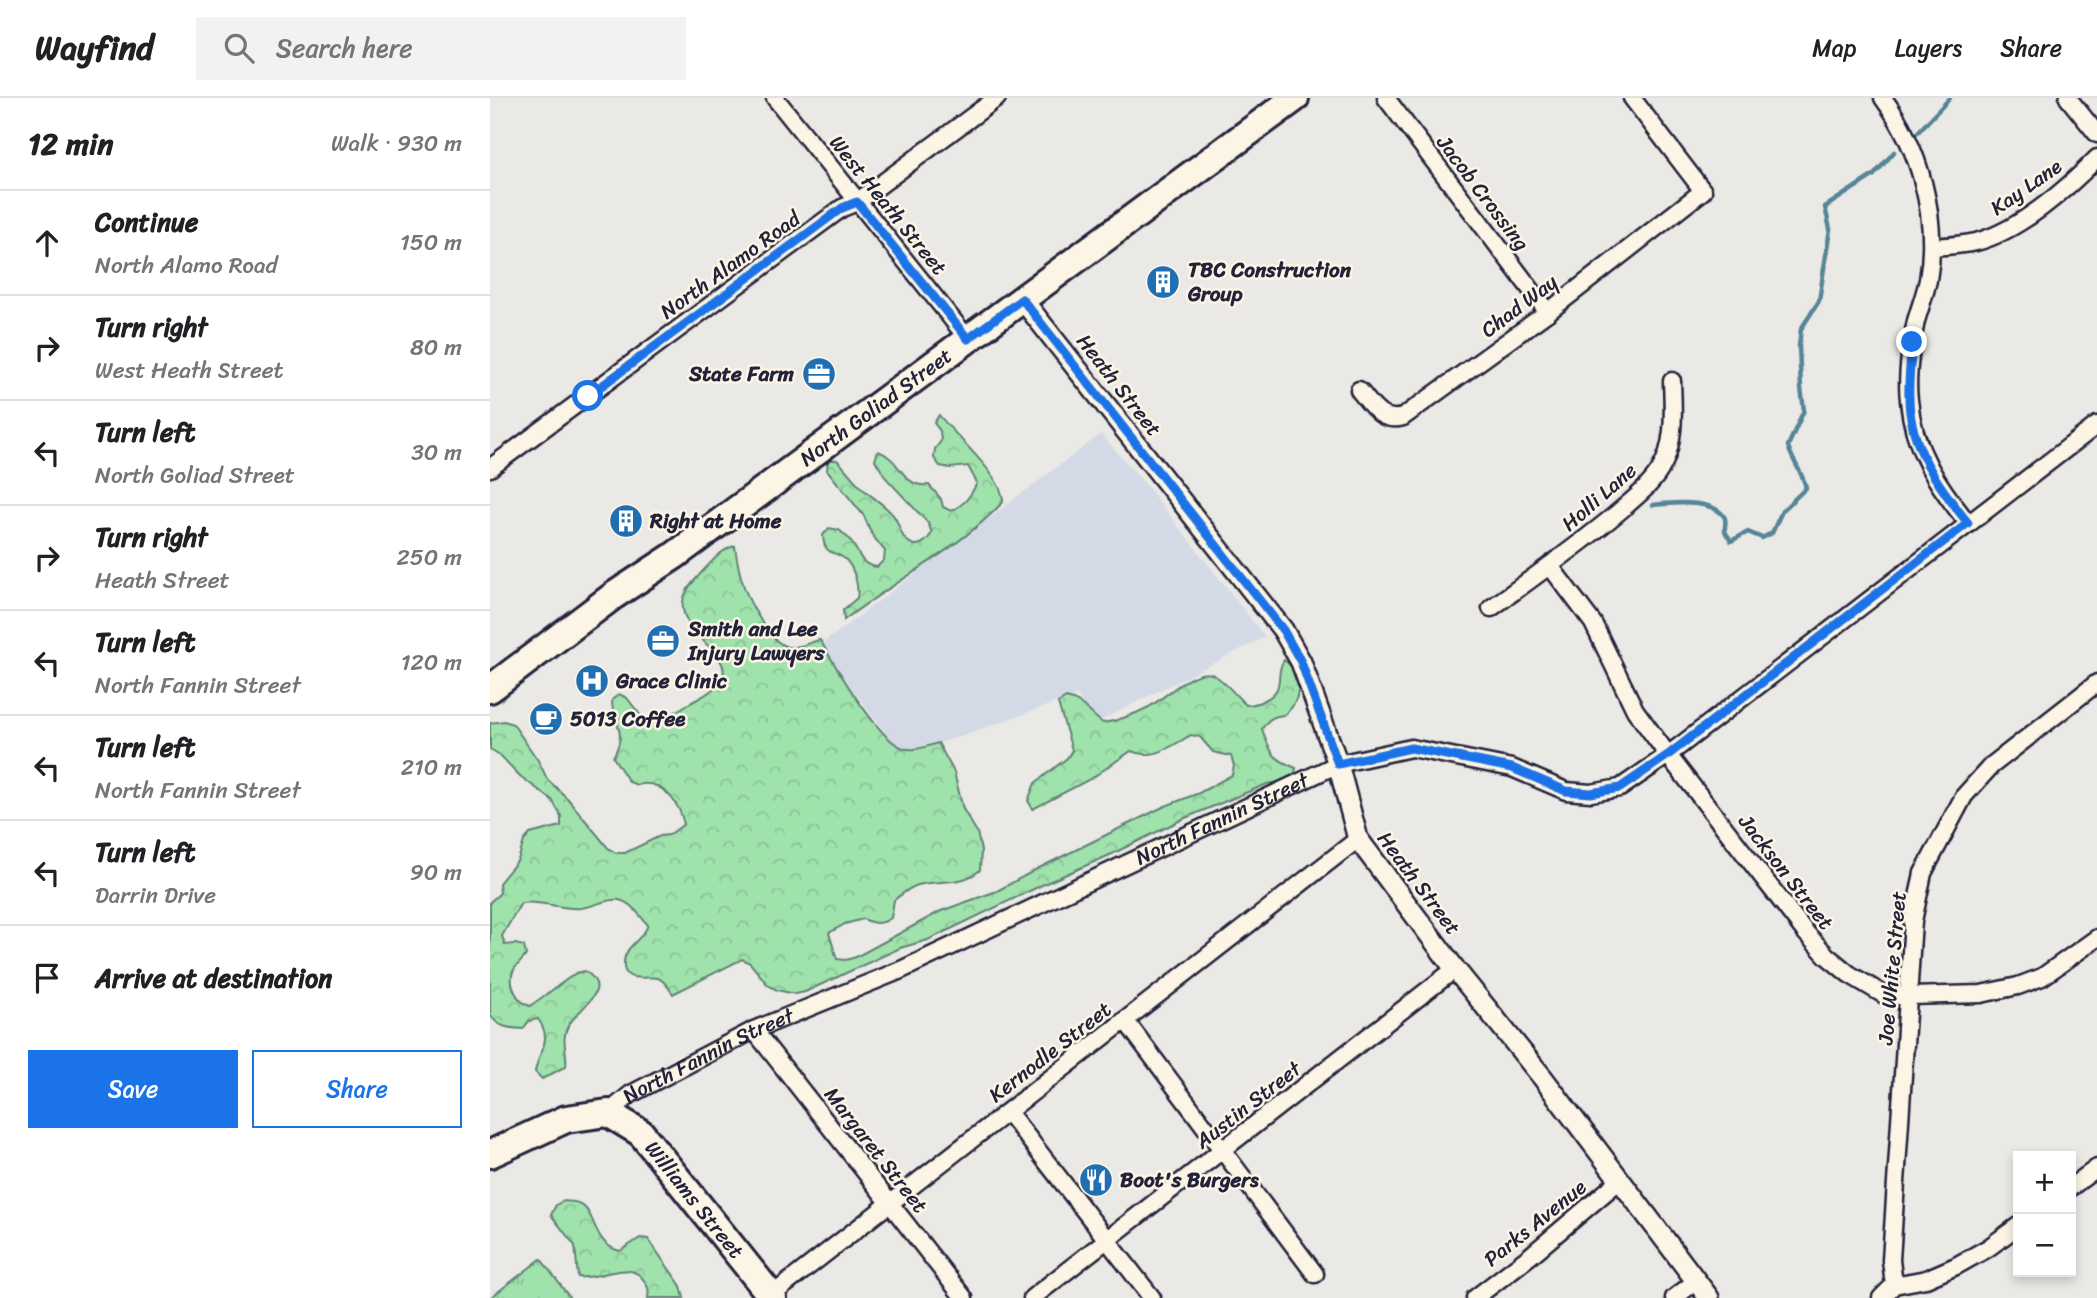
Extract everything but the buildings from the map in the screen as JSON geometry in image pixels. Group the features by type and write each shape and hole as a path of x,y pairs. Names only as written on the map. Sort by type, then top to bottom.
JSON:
{"main road":[{"name":"North Goliad Street","path":"490,689 613,596 674,556 1295,98"},
{"name":"North Fannin Street","path":"490,1154 566,1119 608,1113"},
{"name":"Williams Street","path":"608,1113 641,1133 771,1297"}],"street":[{"name":"West Heath Street","path":"775,98 968,339"},
{"name":"North Alamo Road","path":"490,468 842,208 857,202 997,98"},
{"name":"Jacob Crossing","path":"1386,98 1548,312"},
{"name":"Chad Way","path":"1359,390 1378,413 1387,419 1403,417 1548,312 1703,191 1632,98"},
{"path":"1883,98 1904,134 1917,166 1926,197 1932,247 1927,281 1912,342 1908,399 1916,440 1928,468 1968,523"},
{"path":"2068,98 2097,134"},
{"name":"Kay Lane","path":"1932,247 1974,242 2021,221 2056,196 2097,158"},
{"name":"Heath Street","path":"1022,299 1283,630 1301,662 1338,764 1358,839 1709,1298"},
{"name":"Holli Lane","path":"1491,608 1550,566 1641,492 1661,469 1670,445 1673,418 1672,381"},
{"name":"North Fannin Street","path":"608,1113 631,1094 754,1030 901,970 1338,764 1411,748 1512,768 1566,791 1591,793 1620,788 1668,755 2097,425"},
{"name":"Jackson Street","path":"1550,566 1593,623 1635,710 1806,933 1827,956 1849,974 1886,996 1981,994 2018,986 2042,977 2097,938"},
{"name":"Joe White Street","path":"1894,1285 1891,1261 1913,920 1923,873 1964,796 1991,766 2097,683"},
{"name":"Kernodle Street","path":"771,1297 1358,839"},
{"name":"Austin Street","path":"1032,1298 1455,969"},
{"path":"1125,1020 1315,1274"},
{"name":"Margaret Street","path":"754,1030 964,1298"},
{"path":"1008,1112 1152,1298"},
{"path":"2076,1183 2097,1168"},
{"name":"Parks Avenue","path":"1475,1298 1530,1256 1620,1180"},
{"path":"1881,1298 1894,1285 1926,1279 1956,1266 2013,1230"},
{"path":"1674,1298 1696,1281"}],"shaded area":[{"path":"1101,434 1146,485 1265,637 1092,725 1078,695 903,756 819,646"}],"green space":[{"path":"939,415 996,481 1003,502 947,550 844,620 843,610 857,598 856,579 847,561 828,550 823,535 829,528 839,530 851,541 864,562 871,566 877,567 884,560 885,551 872,535 864,516 827,470 828,460 837,460 860,486 890,511 907,541 920,545 932,533 928,523 886,478 875,460 878,451 886,455 907,478 920,485 929,485 941,499 943,507 951,511 960,506 977,483 968,466 940,466 934,458 935,449 941,441 940,431 934,423"},
{"path":"735,546 749,600 774,637 788,647 820,640 845,682 891,741 905,749 938,743 954,772 963,809 977,832 981,851 980,870 958,880 912,887 894,900 891,918 884,922 874,923 863,919 845,924 829,933 837,959 856,957 941,911 997,891 1232,775 1234,766 1231,756 1213,752 1200,737 1191,735 1155,753 1139,754 1131,751 1092,778 1033,809 1028,801 1035,783 1067,758 1072,750 1058,703 1066,698 1082,705 1103,723 1109,722 1149,707 1190,678 1207,673 1214,675 1246,705 1250,705 1275,693 1284,660 1298,680 1297,695 1284,715 1271,719 1262,729 1273,754 1296,768 1294,777 1267,784 1185,818 928,940 900,948 805,992 795,994 768,985 750,963 742,959 673,994 658,978 636,978 627,974 624,969 627,951 648,925 628,904 615,900 574,908 521,903 502,936 505,945 524,946 526,955 515,968 512,979 517,996 530,1006 576,973 585,971 597,986 591,1000 567,1028 566,1066 542,1079 535,1072 545,1040 543,1027 538,1019 529,1021 523,1029 518,1029 501,1025 490,1015 490,902 500,893 499,883 518,860 524,841 530,834 561,826 561,816 552,800 490,749 490,723 504,721 513,724 539,762 547,779 568,799 608,848 616,853 625,853 660,836 669,835 684,824 673,800 654,785 629,782 613,757 620,733 612,700 619,694 627,698 645,721 652,721 694,701 714,688 723,677 723,666 688,622 683,604 688,589 698,576 721,553"},
{"path":"563,1201 576,1202 585,1208 600,1236 611,1248 620,1251 640,1238 648,1239 681,1286 684,1298 648,1298 646,1284 639,1275 631,1271 578,1277 575,1246 551,1215 556,1205"},
{"path":"541,1259 570,1298 490,1298"}],"waterway":[{"path":"1918,132 1950,98"},
{"path":"1653,505 1690,503 1709,506 1724,517 1725,531 1731,541 1748,532 1762,538 1772,533 1782,511 1806,488 1788,446 1804,410 1799,346 1801,329 1819,301 1830,229 1825,207 1874,175 1894,152"}],"place":[{"name":"TBC Construction Group","path":"1163,282"},
{"name":"State Farm","path":"819,374"},
{"name":"Right at Home","path":"626,521"},
{"name":"Smith and Lee Injury Lawyers","path":"663,641"},
{"name":"Grace Clinic","path":"592,681"},
{"name":"5013 Coffee","path":"546,719"},
{"name":"Boot's Burgers","path":"1096,1180"}],"route":[{"path":"588,396 842,208 857,202 968,339 1022,299 1283,630 1301,662 1338,764 1411,748 1512,768 1566,791 1591,793 1620,788 1668,755 1968,523 1928,468 1916,440 1908,399 1912,342"}]}
